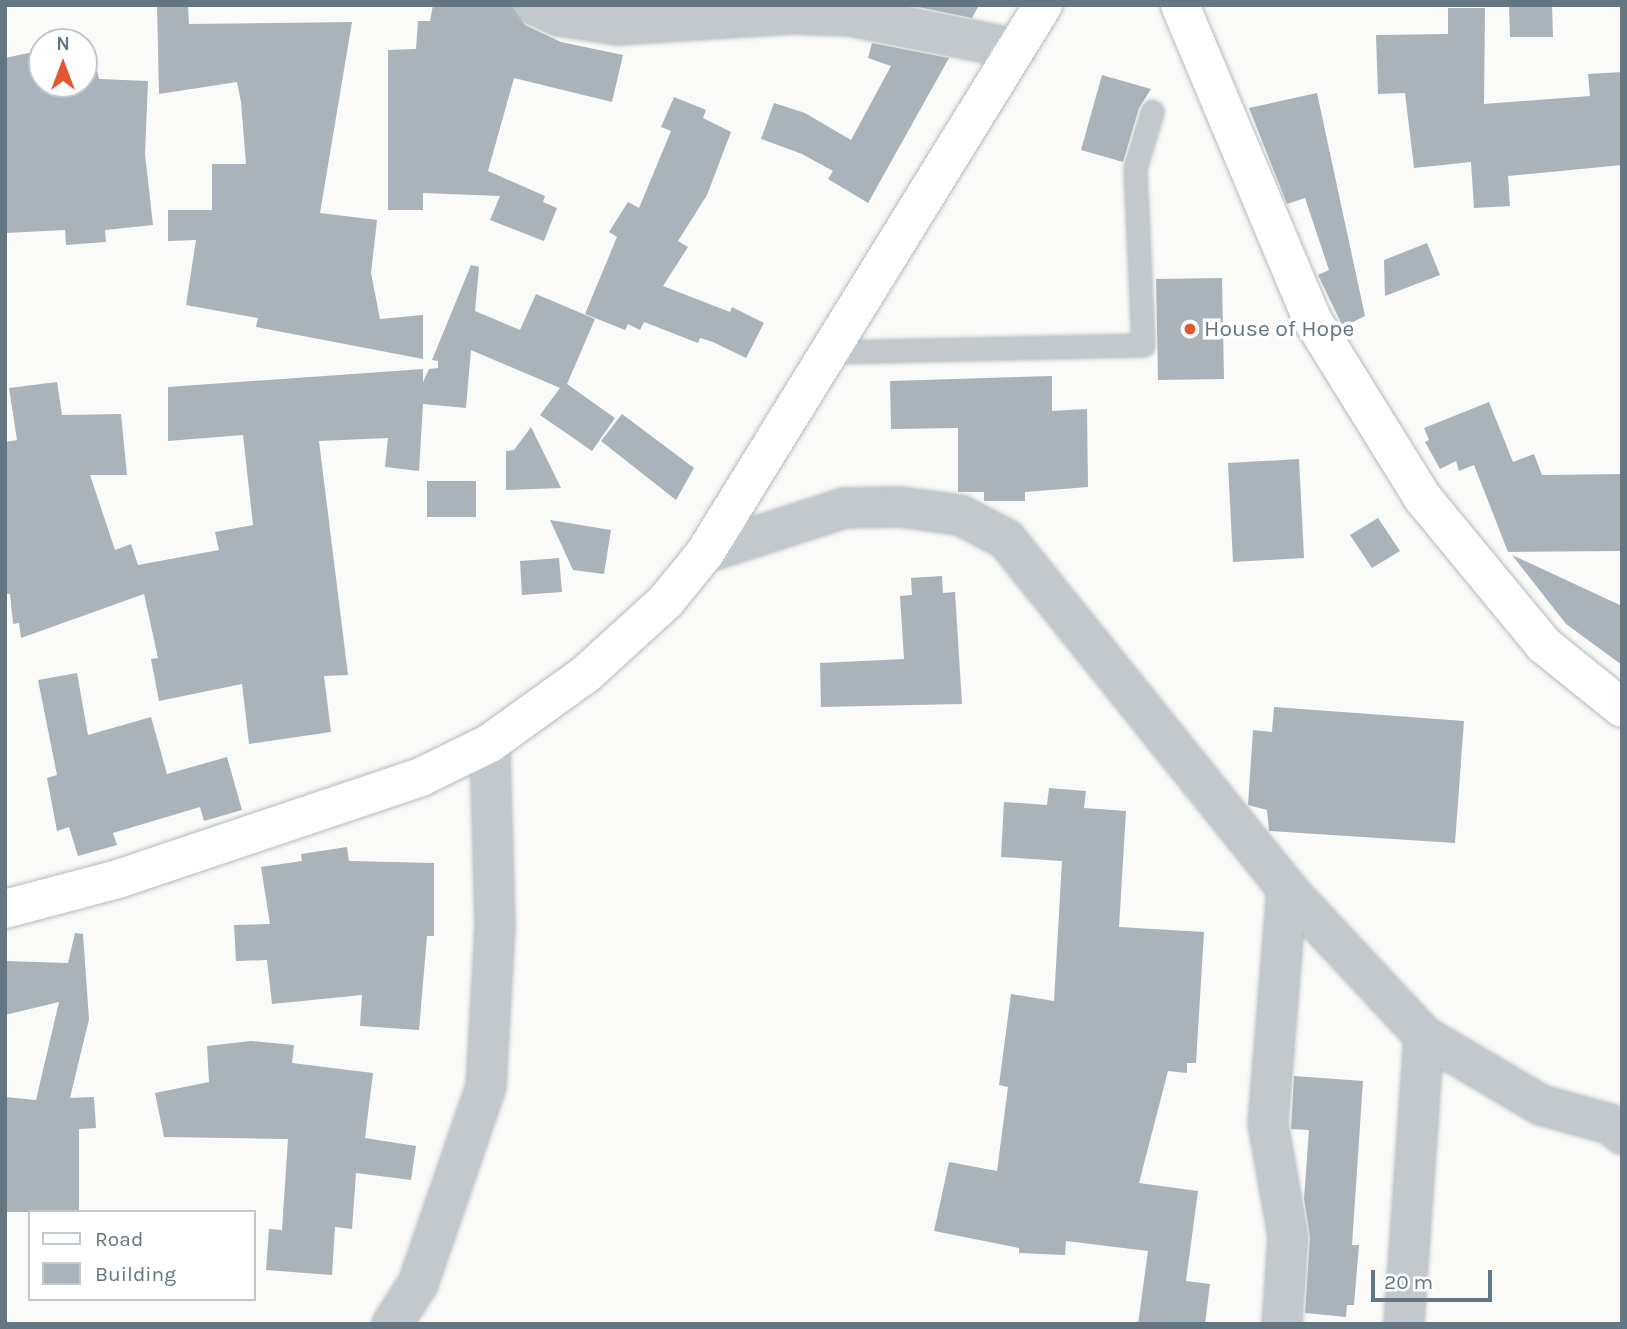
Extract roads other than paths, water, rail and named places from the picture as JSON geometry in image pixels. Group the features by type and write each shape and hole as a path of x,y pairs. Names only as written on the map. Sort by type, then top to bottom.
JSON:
{"street":[{"path":"534,5 559,16 617,26 792,13 850,16 1017,49"},
{"path":"5,909 118,879 421,777 490,743 586,674 666,601 705,553 1043,5"},
{"path":"1180,5 1313,320 1422,497 1544,645 1622,708"},
{"path":"705,553 844,508 900,507 960,515 1006,539 1287,889 1424,1036 1541,1105 1610,1124 1622,1134"},
{"path":"392,1324 418,1284 486,1087 495,926 490,743"},
{"path":"1282,1324 1288,1236 1269,1124 1287,889"},
{"path":"1404,1324 1424,1036"}],"lane":[{"path":"830,352 1143,345 1136,168 1152,112"}],"place":[{"name":"House of Hope","path":"1190,329"}]}
